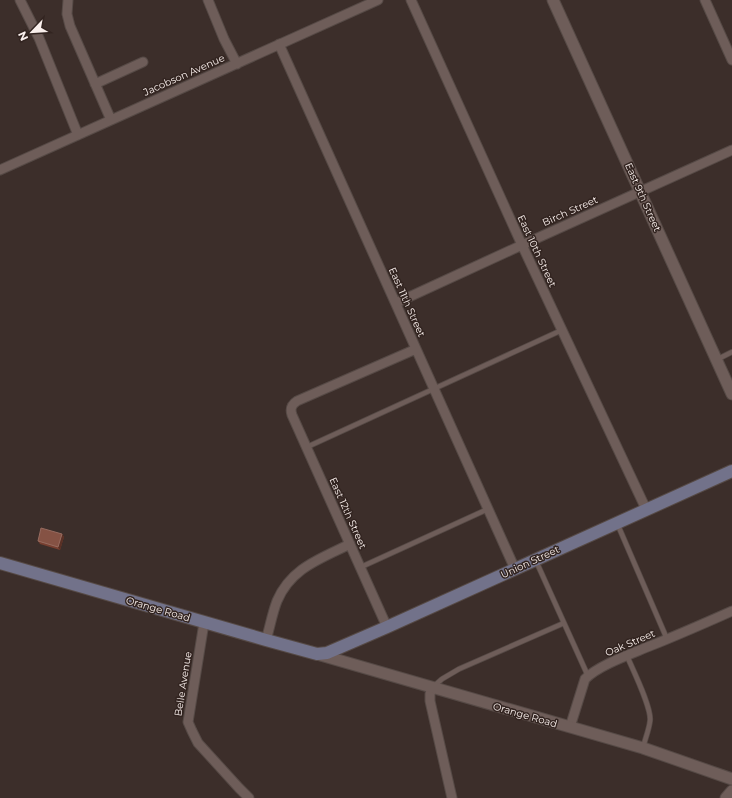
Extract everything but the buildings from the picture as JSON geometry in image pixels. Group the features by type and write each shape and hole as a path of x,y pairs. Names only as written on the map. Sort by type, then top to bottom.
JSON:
{"main road":[{"name":"Union Street","path":"322,654 387,627 616,522 732,471"},
{"name":"Orange Road","path":"0,563 204,623 322,654"}],"street":[{"path":"20,0 39,38 78,135"},
{"path":"68,0 67,14 70,26 111,120"},
{"path":"208,0 236,64"},
{"name":"Jacobson Avenue","path":"0,170 378,0"},
{"name":"East 10th Street","path":"411,0 522,245 646,509"},
{"name":"East 9th Street","path":"553,0 732,394"},
{"path":"705,0 732,60"},
{"name":"East 11th Street","path":"279,44 489,508 515,569"},
{"path":"95,84 143,62"},
{"name":"Birch Street","path":"396,304 732,150"},
{"name":"East 12th Street","path":"387,627 292,415 291,407 297,400 416,349"},
{"path":"266,640 274,609 282,592 292,579 305,567 350,544"},
{"name":"Oak Street","path":"588,676 597,670 627,656 732,611"},
{"name":"Belle Avenue","path":"204,623 188,722 198,743 249,798"},
{"name":"Orange Road","path":"322,654 432,688 643,748 732,779"},
{"path":"570,727 585,679 588,676"},
{"path":"432,688 430,701 452,798"},
{"path":"726,798 732,791"}],"lane":[{"path":"307,447 562,330"},
{"path":"716,360 732,352"},
{"path":"361,567 489,508"},
{"path":"616,522 667,639"},
{"path":"535,560 588,676"},
{"path":"432,688 442,679 459,669 564,623"},
{"path":"627,656 646,701 650,715 650,722 643,748"}]}
